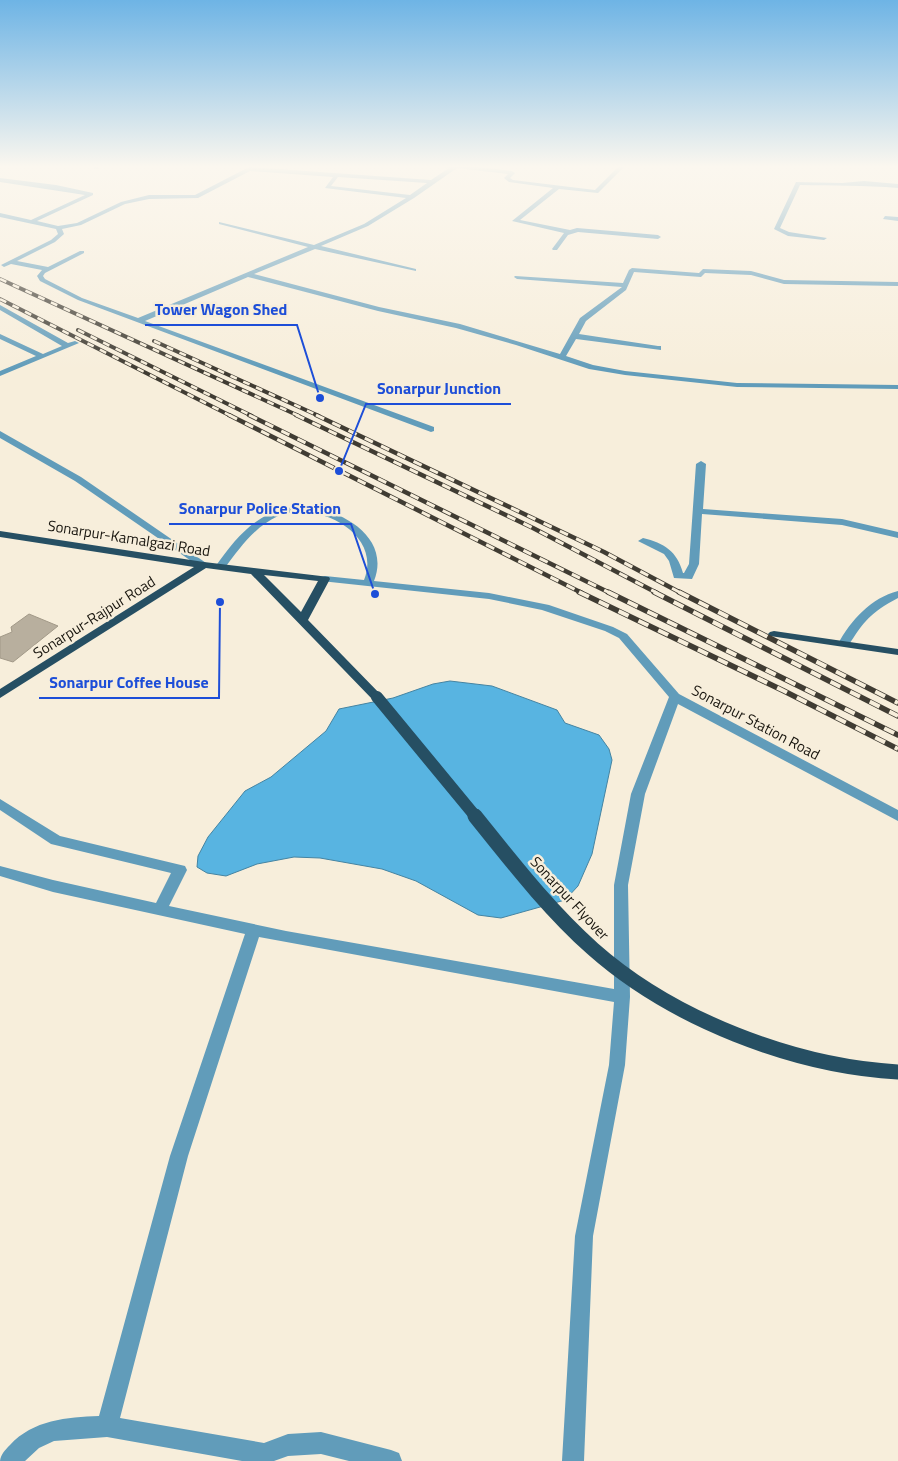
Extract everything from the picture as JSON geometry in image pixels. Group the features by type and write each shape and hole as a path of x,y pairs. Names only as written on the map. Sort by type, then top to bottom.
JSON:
{"main road":[{"name":"Sonarpur-Kamalgazi Road","path":"0,534 254,572"},
{"name":"Sonarpur-Rajpur Road","path":"0,694 204,565"},
{"path":"254,572 325,579 302,620"},
{"name":"Sonarpur Flyover","path":"254,572 376,696 529,881 572,930 608,962 660,997 702,1019 771,1047 832,1064 898,1072"},
{"path":"774,634 898,652"}],"street":[{"path":"49,269 7,263 53,240 61,233"},
{"path":"257,233 414,270"},
{"path":"140,320 346,233"},
{"path":"555,249 568,233"},
{"path":"619,233 658,237"},
{"path":"786,233 824,238"},
{"path":"82,252 49,269 40,276 42,280 80,299 431,429"},
{"path":"562,357 583,320 618,296 626,285 632,270 701,276 704,271 751,273 784,282 898,284"},
{"path":"249,275 378,309 457,326 592,367 625,373 737,385 898,387"},
{"path":"517,277 626,285"},
{"path":"0,307 71,344 0,374"},
{"path":"0,336 42,356"},
{"path":"574,336 658,348"},
{"path":"0,434 78,478 204,565"},
{"path":"0,449 11,440"},
{"path":"643,541 661,546 674,558 678,576 688,577 694,564 701,464"},
{"path":"220,567 246,533 275,514 290,510 326,511 345,520 366,543 372,555 374,566 368,583"},
{"path":"697,511 842,522 898,535"},
{"name":"Sonarpur Station Road","path":"325,579 489,596 545,607 583,619 623,636 675,697 898,816"},
{"path":"844,644 853,625 873,607 898,594"},
{"path":"573,1461 584,1236 617,1065 622,996 621,885 638,794 675,697"},
{"path":"0,804 56,840 180,870 160,909"},
{"path":"0,871 53,886 254,930 622,996"},
{"path":"107,1426 179,1156 254,930"},
{"path":"10,1461 28,1442 47,1431 107,1426 262,1458 288,1445 321,1443 390,1461"}],"water":[{"path":"450,681 492,686 557,710 565,723 599,735 609,749 612,760 592,854 578,886 565,900 501,918 478,915 416,881 382,869 320,858 294,857 257,864 226,876 207,873 197,867 198,856 208,837 245,791 271,777 326,731 339,709 393,698 433,684"}],"building":[{"path":"29,614 58,626 13,662 0,658 0,637 12,632 11,627"}],"railway":[{"path":"0,279 299,416"},
{"path":"0,299 231,416"},
{"path":"78,330 252,416"},
{"path":"154,341 319,416"},
{"path":"229,415 582,593"},
{"path":"249,415 610,593"},
{"path":"296,415 533,528 657,593"},
{"path":"316,415 604,552 681,593"},
{"path":"579,592 784,691 898,749"},
{"path":"608,592 898,735"},
{"path":"654,592 898,716"},
{"path":"679,592 898,703"}],"place":[{"name":"Tower Wagon Shed","path":"320,398"},
{"name":"Sonarpur Junction","path":"339,471"},
{"name":"Sonarpur Police Station","path":"375,594"},
{"name":"Sonarpur Coffee House","path":"220,602"}]}
